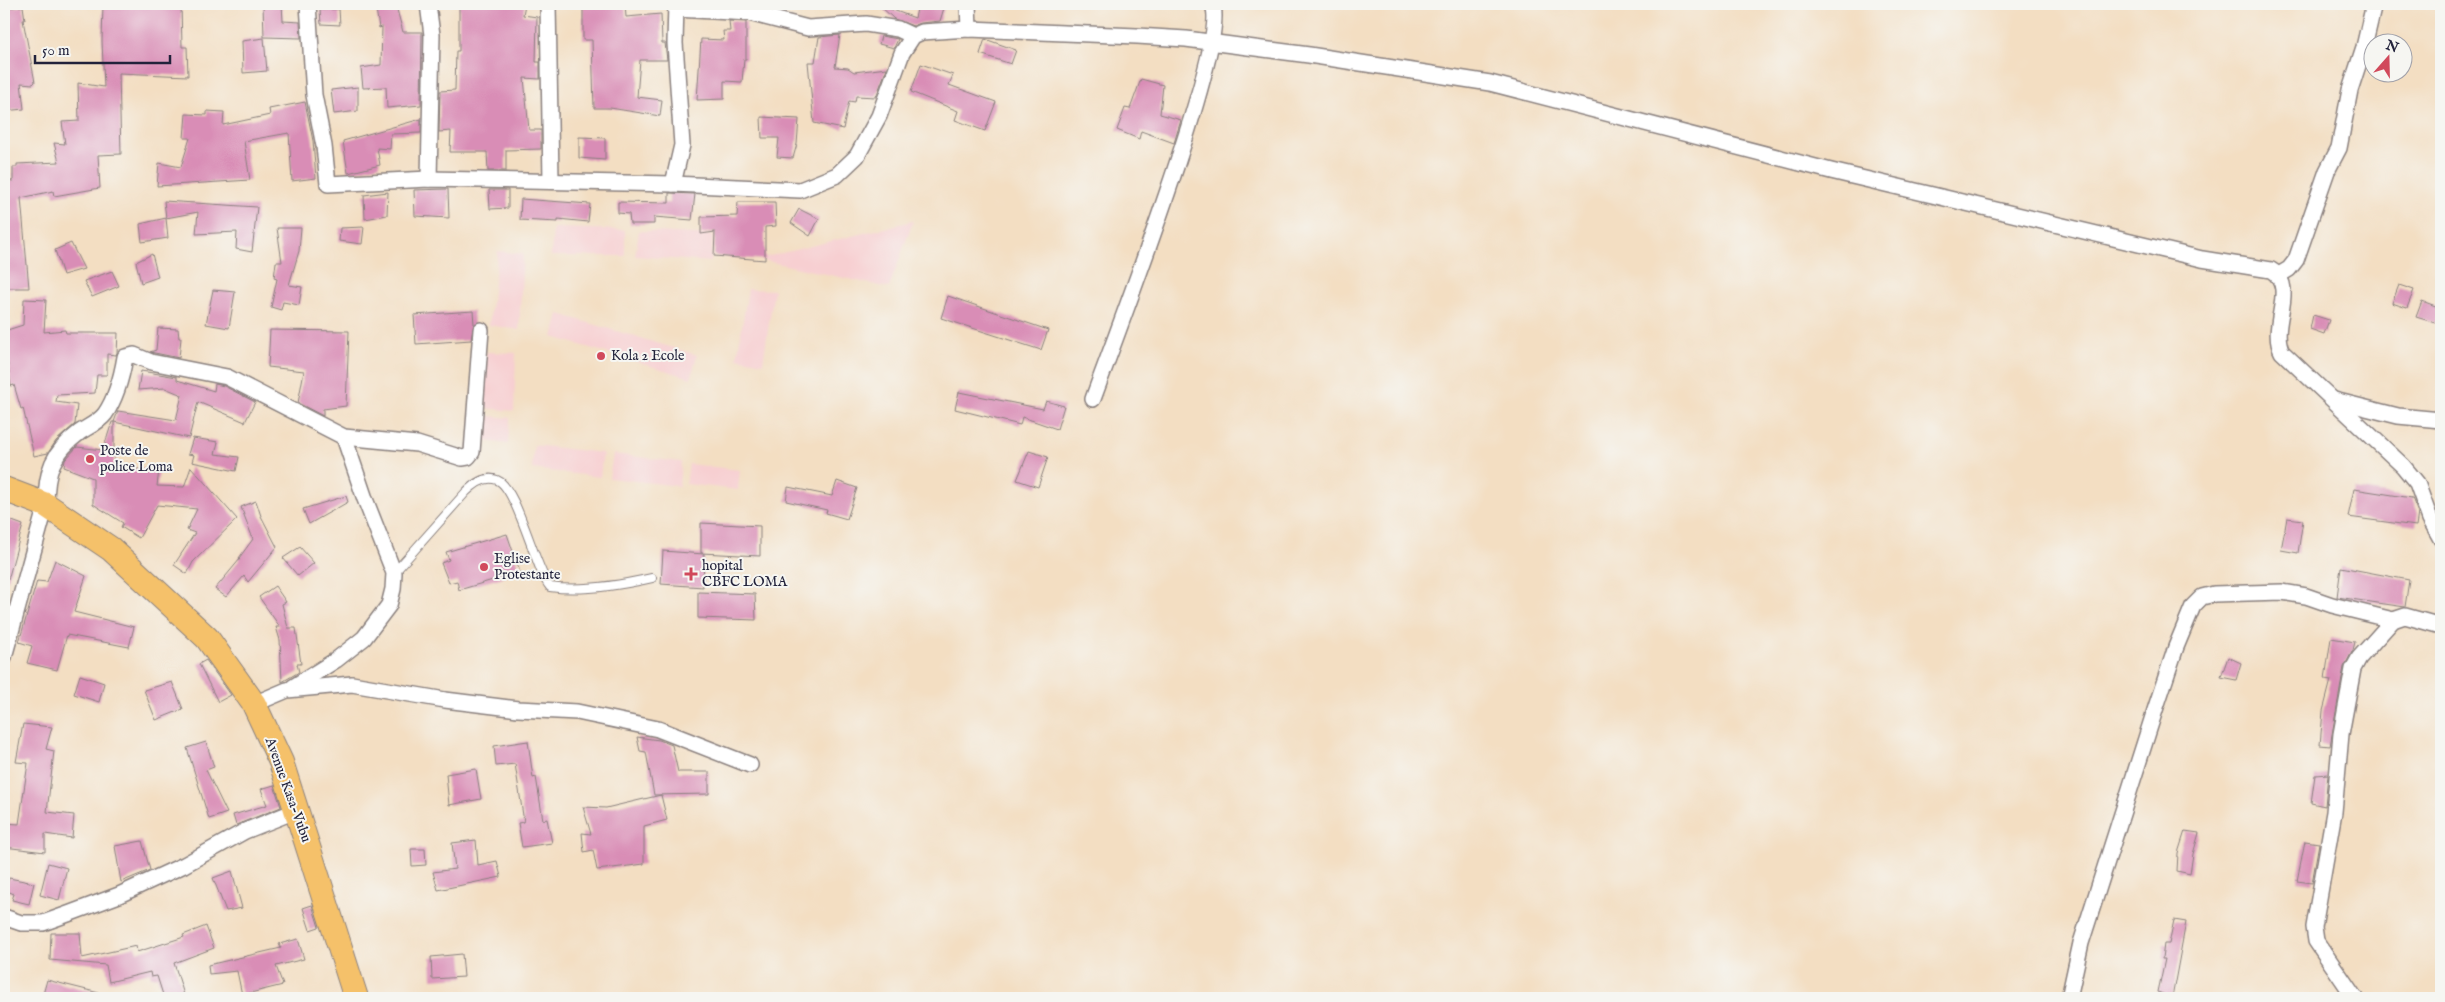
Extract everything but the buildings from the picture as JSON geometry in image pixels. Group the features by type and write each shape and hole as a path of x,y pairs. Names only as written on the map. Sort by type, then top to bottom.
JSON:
{"highway":[{"name":"Avenue Kasa-Vubu","path":"4,488 46,505 111,549 207,638 254,704 281,762 298,810 356,998"}],"street":[{"path":"308,4 314,95 324,146 328,184 430,179 673,184 800,190 838,175 857,156 879,116 902,53 913,36 922,32 969,29 1165,37 1309,55 1490,82 1831,171 2202,259 2271,270 2279,274 2284,292 2277,334 2278,345 2282,352 2403,466 2417,483 2430,519 2441,539"},
{"path":"428,4 432,35 430,179"},
{"path":"548,4 551,181"},
{"path":"968,4 969,29"},
{"path":"1093,399 1177,166 1197,103 1212,44 1216,14 1212,4"},
{"path":"2279,274 2296,260 2328,171 2339,148 2350,90 2364,47 2374,4"},
{"path":"673,184 682,145 676,89 674,43 676,6 749,14 808,28 866,24 898,29 913,36"},
{"path":"4,658 46,505 46,483 56,456 64,445 104,415 120,383 125,356 130,354 151,362 227,377 344,437 417,444 454,456 468,457 472,452 481,330"},
{"path":"2334,400 2398,416 2441,420"},
{"path":"254,704 287,690 336,660 364,638 389,605 394,573 344,437"},
{"path":"2069,998 2081,943 2159,698 2193,606 2202,597 2214,594 2282,592 2306,596 2332,605 2393,620"},
{"path":"2355,998 2316,940 2314,927 2334,812 2341,734 2353,669 2359,658 2393,620 2405,616 2441,626"},
{"path":"287,690 352,684 491,706 577,712 658,729 750,765"},
{"path":"4,917 21,923 43,923 60,917 136,887 184,865 244,831 298,810"}],"lane":[{"path":"394,573 466,492 485,479 498,480 504,484 522,519 550,588 564,589 602,586 652,578"}],"shaded area":[{"path":"913,221 889,288 758,259"},
{"path":"553,228 625,230 625,256 551,256"},
{"path":"639,231 713,235 711,262 635,256"},
{"path":"498,251 523,254 519,330 489,325"},
{"path":"748,289 774,290 763,363 737,358"},
{"path":"559,314 697,355 691,378 553,337"},
{"path":"486,352 516,353 514,411 483,408"},
{"path":"489,416 510,418 508,444 484,441"},
{"path":"534,445 603,453 600,477 532,469"},
{"path":"613,454 681,462 679,486 609,478"},
{"path":"689,464 740,470 738,490 686,484"}],"place":[{"name":"Kola 2 Ecole","path":"601,356"},
{"name":"Poste de police Loma","path":"90,459"},
{"name":"Eglise Protestante","path":"484,567"},
{"name":"hopital CBFC LOMA","path":"691,574"}]}
